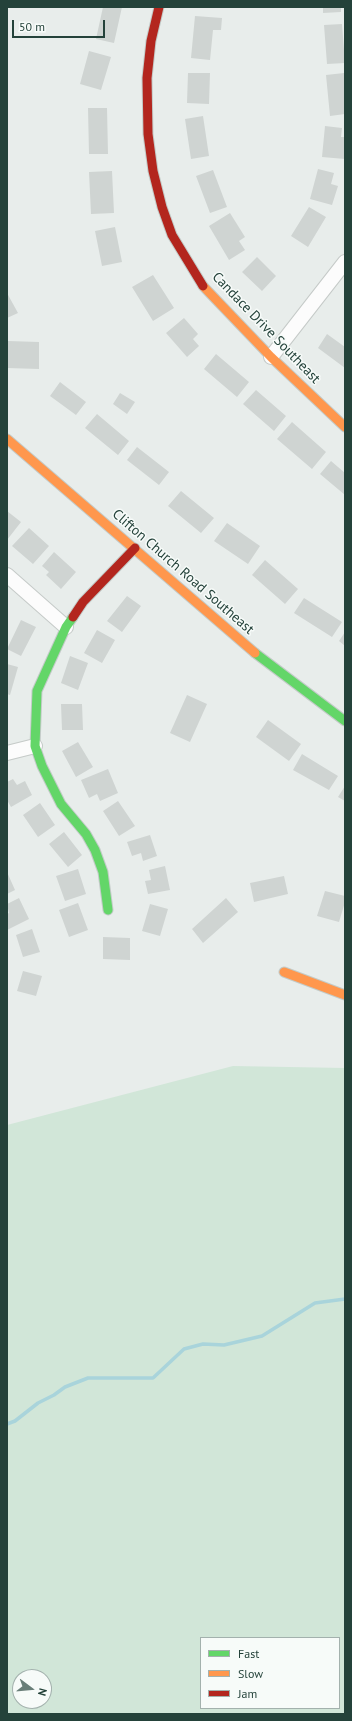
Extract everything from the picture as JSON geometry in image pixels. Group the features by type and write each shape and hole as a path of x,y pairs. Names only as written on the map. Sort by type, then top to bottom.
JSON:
{"street":[{"name":"Candace Drive Southeast","path":"159,7 151,41 146,96 153,171 162,207 172,235 202,286 271,357 345,427"},
{"path":"271,357 345,262"},
{"name":"Clifton Church Road Southeast","path":"7,439 260,657 345,721"},
{"path":"108,910 102,872 95,850 86,834 61,804 42,766 35,746 37,691 49,660 66,627 83,602 135,548"},
{"path":"7,575 66,627"},
{"path":"7,753 35,746"},
{"path":"284,972 345,995"}],"green space":[{"path":"233,1066 345,1068 345,1714 7,1714 7,1125"}],"building":[{"path":"103,7 122,7 114,43 96,39"},
{"path":"323,7 341,7 341,12 323,13"},
{"path":"195,16 222,18 221,30 213,30 210,60 191,58"},
{"path":"342,24 345,63 327,64 324,25"},
{"path":"89,51 111,57 101,90 80,84"},
{"path":"188,73 210,73 209,104 187,103"},
{"path":"344,73 345,114 330,116 326,75"},
{"path":"88,108 107,108 108,154 89,154"},
{"path":"203,116 209,156 191,159 185,119"},
{"path":"325,126 342,128 341,137 345,137 345,159 322,157"},
{"path":"318,169 334,173 331,184 338,186 332,205 310,199"},
{"path":"213,170 227,207 210,213 196,176"},
{"path":"112,171 114,213 91,214 89,172"},
{"path":"309,207 326,217 308,247 291,236"},
{"path":"230,213 245,237 239,241 245,250 229,260 209,226"},
{"path":"115,227 122,262 102,266 95,231"},
{"path":"257,257 276,276 262,291 242,272"},
{"path":"153,275 174,308 153,321 132,287"},
{"path":"7,293 18,313 7,318"},
{"path":"184,318 198,334 193,339 199,346 187,357 166,333"},
{"path":"327,334 345,347 345,368 318,348"},
{"path":"8,341 39,342 39,369 7,368"},
{"path":"216,354 249,382 237,397 204,369"},
{"path":"60,382 86,402 76,415 50,396"},
{"path":"256,390 286,416 274,431 243,404"},
{"path":"120,393 135,402 127,414 113,404"},
{"path":"97,414 129,441 118,455 85,428"},
{"path":"292,422 326,452 312,469 277,439"},
{"path":"137,447 169,472 159,485 127,460"},
{"path":"331,461 345,473 345,495 320,474"},
{"path":"181,491 214,518 201,533 168,506"},
{"path":"7,511 21,522 7,540"},
{"path":"227,523 260,546 248,564 214,541"},
{"path":"29,528 49,546 33,564 12,546"},
{"path":"54,552 76,572 61,589 46,575 49,572 42,566"},
{"path":"265,560 298,589 285,604 252,575"},
{"path":"127,596 141,606 122,632 107,621"},
{"path":"304,598 342,622 332,637 294,613"},
{"path":"21,620 36,627 21,656 7,649"},
{"path":"97,630 115,640 102,663 84,653"},
{"path":"345,632 345,646 339,641"},
{"path":"70,656 88,663 78,690 61,683"},
{"path":"7,664 18,667 10,695 7,694"},
{"path":"187,695 207,704 190,742 170,733"},
{"path":"61,704 82,704 83,730 62,730"},
{"path":"268,720 301,744 289,761 256,737"},
{"path":"78,742 93,767 76,777 62,751"},
{"path":"302,754 338,776 329,790 293,770"},
{"path":"108,769 118,793 100,801 97,794 89,798 81,780"},
{"path":"13,779 17,785 25,781 32,795 11,807 7,800 7,782"},
{"path":"345,786 345,801 338,797"},
{"path":"118,801 135,826 119,836 103,811"},
{"path":"40,803 55,825 38,837 23,815"},
{"path":"64,832 82,855 68,867 49,844"},
{"path":"150,835 157,856 143,861 141,853 132,856 127,842"},
{"path":"165,866 170,890 148,894 145,881 151,880 149,870"},
{"path":"78,869 86,894 65,901 56,876"},
{"path":"7,872 15,890 7,894"},
{"path":"284,876 288,894 254,902 250,883"},
{"path":"325,891 345,896 345,902 339,922 317,916"},
{"path":"19,898 29,919 7,930 7,914 9,913 7,904"},
{"path":"226,898 238,912 203,943 192,929"},
{"path":"78,903 88,930 69,937 59,910"},
{"path":"150,904 168,909 160,936 142,931"},
{"path":"32,929 40,952 23,957 16,935"},
{"path":"103,937 130,938 130,960 103,959"},
{"path":"23,971 42,976 36,996 17,991"}],"waterway":[{"path":"7,1424 15,1421 38,1403 54,1395 65,1387 88,1378 153,1378 184,1349 203,1344 224,1345 262,1336 315,1303 345,1299"}],"traffic: fast":[{"path":"73,617 66,627 37,691 35,746 42,766 61,804 86,834 95,850 103,872 108,910"},
{"path":"255,653 345,721"}],"traffic: slow":[{"path":"203,286 271,357 345,427"},
{"path":"7,439 255,653"},
{"path":"284,972 345,995"}],"traffic: jam":[{"path":"159,7 151,41 147,78 148,134 153,171 162,207 172,235 203,286"},
{"path":"73,617 83,602 135,548"}]}
